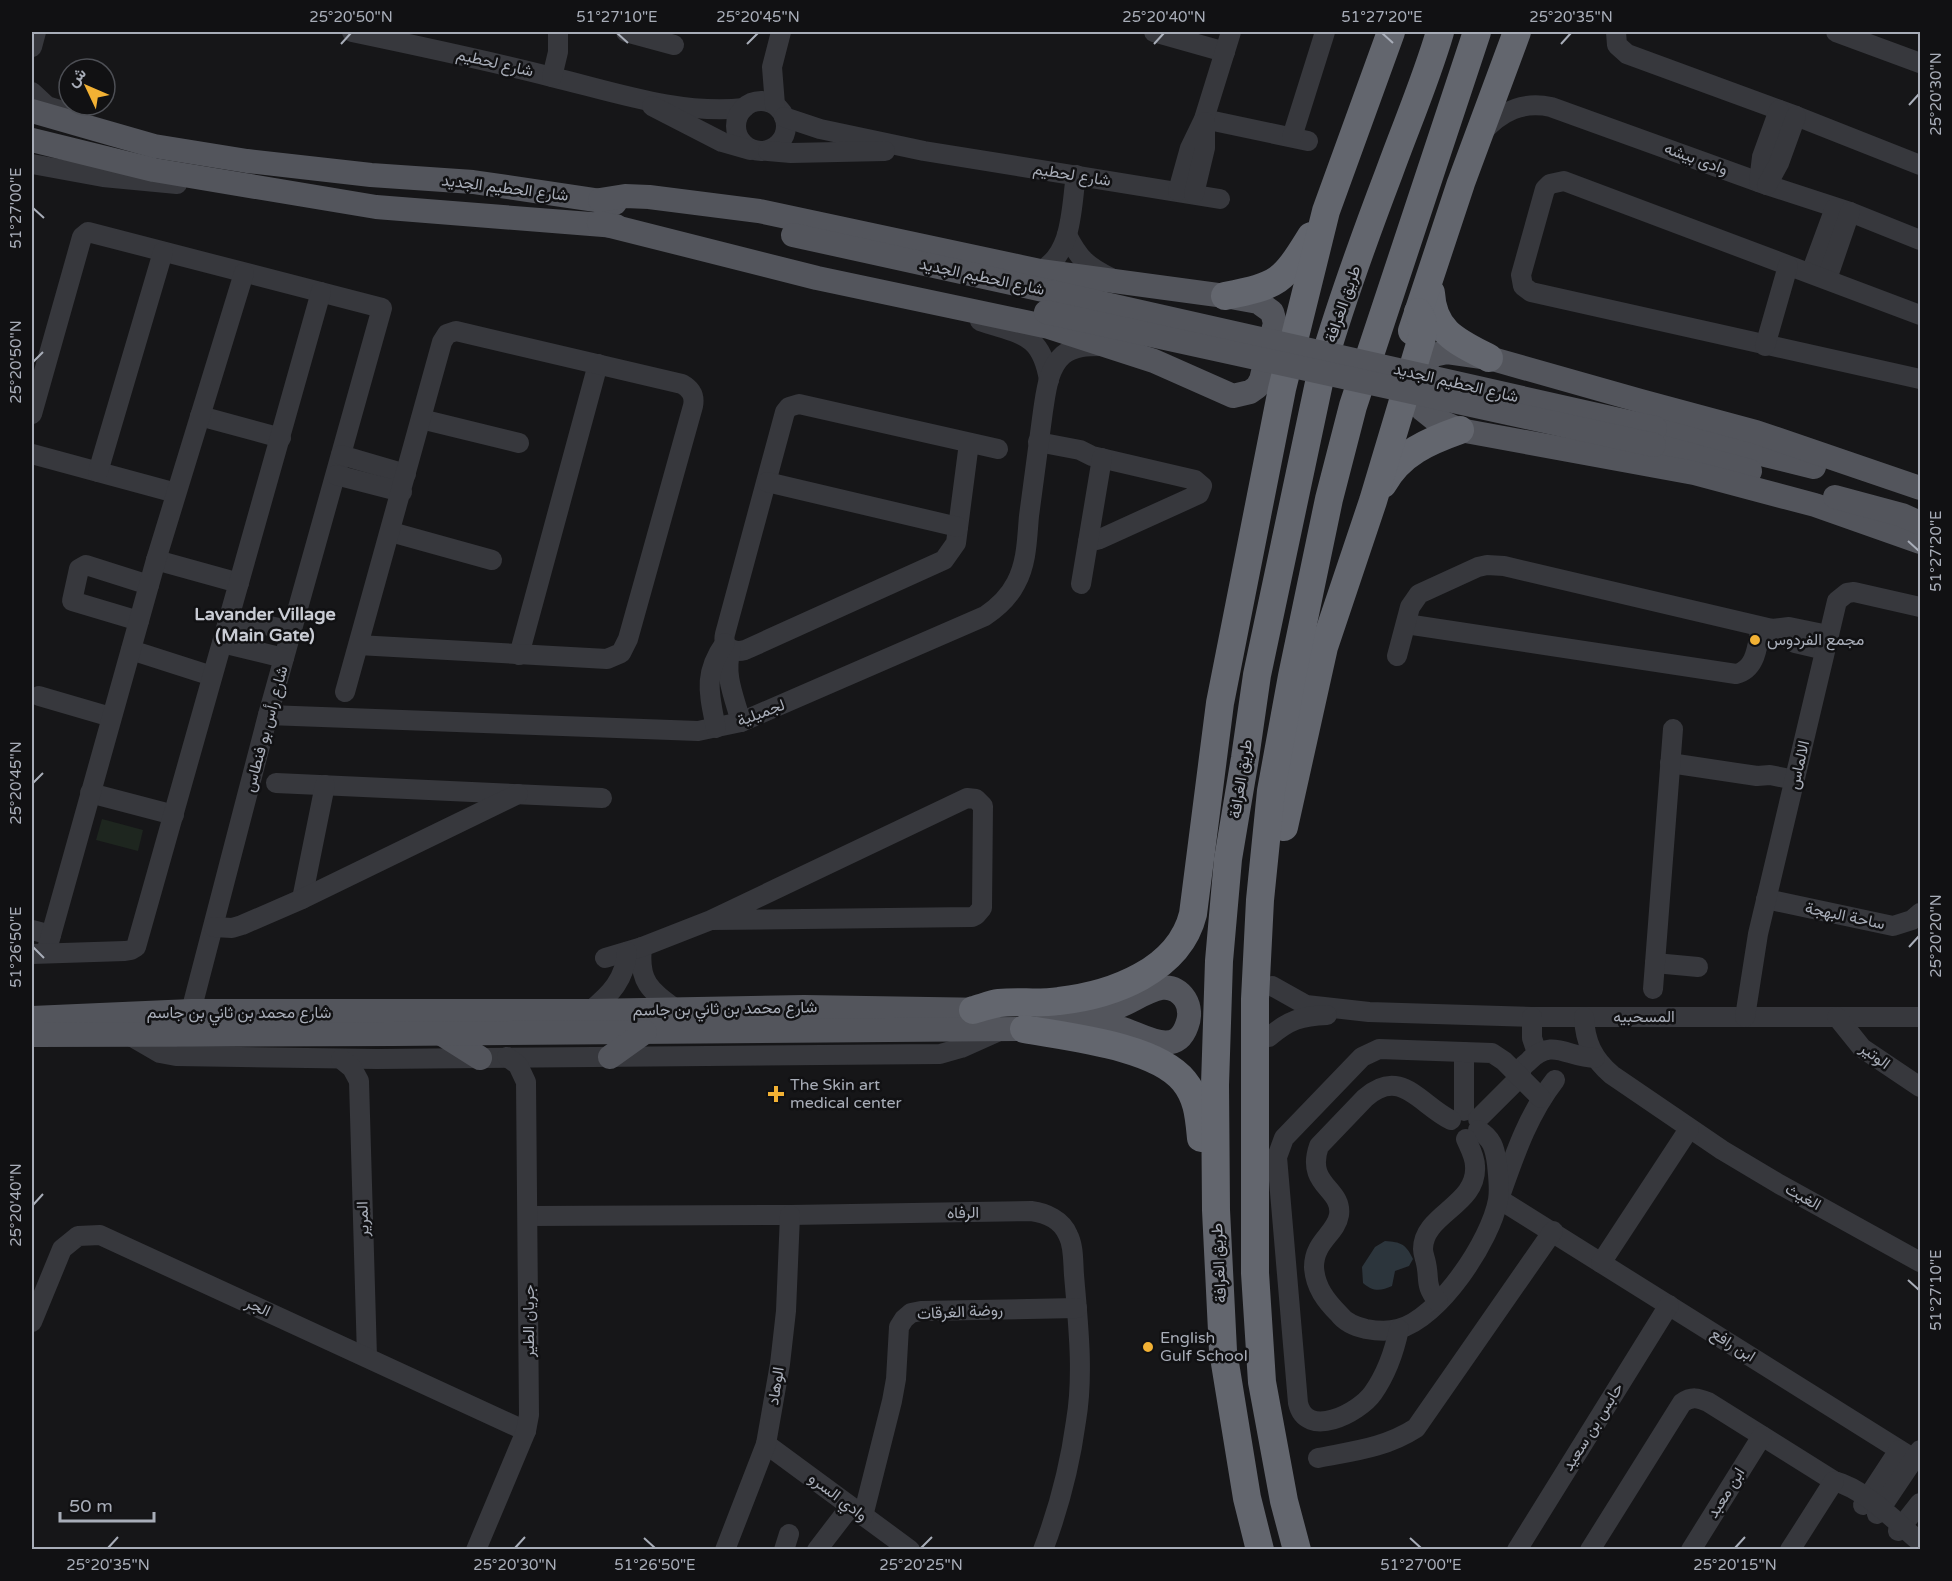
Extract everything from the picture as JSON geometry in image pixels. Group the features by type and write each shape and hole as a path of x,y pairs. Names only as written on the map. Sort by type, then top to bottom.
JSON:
{"highway":[{"path":"973,1010 999,1003 1057,1002 1100,993 1141,976 1168,958 1181,943 1189,928 1193,914 1220,703 1282,389 1326,211 1390,32"},
{"name":"طريق الغرافة","path":"1260,1550 1245,1486 1223,1351 1216,1210 1216,1022 1228,859 1257,675 1323,363 1389,172 1430,67 1440,32"},
{"name":"طريق الغرافة","path":"1297,1550 1284,1501 1262,1382 1254,1273 1255,999 1265,845 1277,750 1329,500 1353,406 1477,32"},
{"path":"1277,750 1418,312 1517,32"},
{"path":"1225,296 1265,287 1284,275 1292,267 1326,211"},
{"path":"1430,277 1434,314 1444,330 1459,342 1489,357"},
{"path":"1255,1168 1260,1146 1269,1037 1274,878 1292,786 1324,647 1373,501 1423,334 1423,322 1418,312"},
{"path":"1373,501 1385,479 1411,452 1426,443 1460,430"},
{"path":"1228,859 1233,633"},
{"path":"1013,1029 1104,1045 1146,1056 1159,1061 1184,1080 1195,1100 1199,1116 1204,1165 1216,1210"}],"main road":[{"name":"شارع الحطيم الجديد","path":"32,111 154,146 248,161 371,176 473,182 759,248 1049,302 1654,436 1826,470 1920,505"},
{"name":"شارع الحطيم الجديد","path":"32,140 154,170 376,207 600,212"},
{"path":"625,196 649,196 759,211 1040,271 1225,296 1263,304 1272,312 1275,323 1261,380 1257,387 1250,392 1233,396 1169,367 1110,345 1024,320 817,278 600,212 625,196"},
{"path":"1920,488 1756,432 1489,357 1447,352 1433,355 1419,370 1416,386 1417,401 1423,410 1433,418 1460,430 1694,473 1815,505 1920,542"},
{"name":"شارع الحطيم الجديد","path":"1654,436 1713,460 1902,515 1920,523"},
{"name":"شارع محمد بن ثاني بن جاسم","path":"32,1018 191,1011 678,1011 804,1007 1106,1010 1124,1006 1160,987 1173,989 1180,994 1189,1009 1186,1029 1179,1037 1171,1042 1159,1043 1131,1030 1111,1026 1013,1029 442,1034 32,1035"},
{"path":"610,1057 645,1032"},
{"path":"442,1034 480,1058"}],"street":[{"path":"32,47 36,32"},
{"name":"شارع لحطيم","path":"352,32 636,98 701,109 730,110 746,106"},
{"path":"626,32 674,45"},
{"path":"774,54 771,80 779,111 786,127 784,137 777,146 760,150 743,144 737,134 737,117 746,106 774,54 781,32"},
{"path":"1154,32 1225,52"},
{"path":"1186,193 1190,148 1204,119 1231,32"},
{"path":"1204,119 1300,139 1325,32"},
{"path":"1616,32 1617,45 1627,54 1920,165"},
{"path":"1836,32 1920,63"},
{"path":"547,76 558,51 558,33"},
{"path":"32,92 47,106 114,125 142,137 154,146"},
{"name":"شارع لحطيم","path":"636,98 722,142 760,150 791,153 924,152"},
{"path":"746,106 761,101 779,111"},
{"name":"وادى بيشه","path":"1478,138 1498,117 1515,108 1533,104 1559,109 1763,184 1843,210 1920,240"},
{"name":"شارع لحطيم","path":"779,111 820,129 924,152 1220,199"},
{"path":"1763,184 1762,157 1787,113"},
{"path":"32,164 113,178 177,184 251,187"},
{"path":"1040,271 1058,258 1062,252 1077,175"},
{"path":"1920,315 1564,181 1550,184 1542,196 1521,275 1521,281 1526,290 1536,294 1920,379"},
{"path":"1819,276 1843,210"},
{"path":"32,414 82,237 88,232 321,292 136,946 131,950 43,947"},
{"path":"1067,235 1086,264 1119,282"},
{"path":"98,472 163,252"},
{"path":"1765,346 1788,266"},
{"path":"43,947 90,793 156,560 244,273"},
{"name":"شارع رأس بو فنطاس","path":"191,1011 268,715 382,308 321,292"},
{"name":"لجميلية","path":"938,302 962,315 1027,338 1043,354 1049,380"},
{"path":"345,692 358,645 391,532 444,337 451,332 598,364 682,384 693,395 693,406 626,646 621,653 607,659 519,656 358,645"},
{"name":"لجميلية","path":"268,715 698,731 741,722 974,621 996,609 1016,584 1023,563 1038,446 1049,380 1056,363 1068,352 1083,347 1110,345"},
{"path":"519,656 598,364"},
{"path":"741,722 728,676 728,646 725,634 785,412 793,405 799,404 998,449"},
{"path":"200,416 281,438"},
{"path":"421,419 519,442"},
{"path":"728,646 745,650 938,564 953,549 969,443"},
{"path":"1038,446 1081,457 1097,457 1199,482 1202,490 1195,496 1100,539 1088,542"},
{"path":"32,454 176,493"},
{"path":"341,455 404,483"},
{"path":"1081,584 1097,457"},
{"path":"336,475 404,483"},
{"path":"767,482 958,527"},
{"path":"391,532 492,560"},
{"path":"156,560 239,583"},
{"path":"139,621 72,601 79,569 86,565 150,585"},
{"path":"1397,656 1412,602 1423,591 1478,567 1496,565 1766,628 1795,643 1827,643"},
{"name":"الالماس","path":"1745,1017 1758,934 1837,601 1847,592 1854,592 1920,607"},
{"path":"229,617 292,631"},
{"path":"1406,624 1736,674 1748,669 1752,664 1766,628"},
{"path":"222,643 284,658"},
{"path":"716,728 708,681 715,658 728,646"},
{"path":"131,650 212,676"},
{"path":"39,696 111,717"},
{"path":"1653,989 1673,729"},
{"path":"1670,763 1757,776 1769,782 1794,784"},
{"path":"276,783 602,798"},
{"path":"302,899 325,785"},
{"path":"90,793 174,815"},
{"path":"216,920 232,928 258,918 518,794"},
{"path":"605,958 634,950 711,920 967,798 976,799 983,806 982,908 972,917 711,920"},
{"name":"ساحة البهجة","path":"1766,899 1893,926 1912,920 1920,913"},
{"path":"32,930 43,947"},
{"path":"634,950 646,981 658,997 678,1011"},
{"path":"590,1011 602,1002 620,980 634,950"},
{"path":"1655,963 1698,967"},
{"name":"المسحبيه","path":"1272,986 1306,1005 1368,1012 1532,1017 1920,1017"},
{"name":"المسحبيه","path":"1269,1037 1281,1026 1307,1016 1368,1012"},
{"path":"1532,1017 1532,1038 1537,1053"},
{"name":"الغيث","path":"1584,1017 1589,1048 1595,1058 1612,1075 1689,1129 1779,1184 1920,1262"},
{"name":"الوتير","path":"1837,1017 1862,1048 1920,1087"},
{"name":"شارع محمد بن ثاني بن جاسم","path":"129,1035 160,1053 176,1056 377,1059 940,1054 1013,1029"},
{"path":"1399,1329 1394,1353 1387,1370 1366,1402 1348,1414 1337,1418 1318,1421 1306,1418 1302,1414 1298,1403 1278,1150 1284,1138 1362,1057 1373,1050 1384,1048 1492,1053 1518,1072 1541,1098"},
{"path":"1468,1122 1537,1053 1553,1049 1595,1058"},
{"path":"1438,1302 1429,1288 1423,1249 1431,1228 1467,1193 1472,1185 1475,1166 1468,1122 1464,1052"},
{"path":"507,1057 518,1065 526,1082"},
{"path":"526,1082 532,1068 543,1057"},
{"path":"341,1059 352,1068 359,1081"},
{"path":"359,1081 365,1069 377,1059"},
{"path":"1499,1199 1496,1151 1489,1139 1468,1122 1437,1112 1410,1091 1396,1085 1380,1087 1373,1091 1326,1137 1319,1146 1316,1156 1315,1167 1318,1176 1337,1201 1340,1209 1336,1225 1316,1253 1314,1266 1320,1292 1342,1318 1359,1327 1379,1331 1399,1329 1415,1321 1438,1302 1462,1274 1486,1235 1525,1128 1541,1098 1555,1080"},
{"name":"المرير","path":"359,1081 367,1357"},
{"name":"جريان الطير","path":"476,1550 526,1431 530,1396 526,1082"},
{"path":"1324,1097 1345,1118"},
{"path":"1601,1263 1689,1129"},
{"name":"ابن رافع","path":"1499,1199 1911,1453"},
{"name":"الرفاه","path":"529,1216 1031,1211 1047,1214 1056,1220 1069,1235 1072,1247 1077,1308 1079,1385 1077,1421 1061,1494 1043,1550"},
{"name":"الوهاد","path":"725,1550 766,1444 780,1364 786,1311 790,1215"},
{"path":"1318,1458 1385,1445 1400,1439 1416,1428 1552,1231"},
{"name":"الجر","path":"32,1322 62,1249 78,1236 100,1235 526,1431"},
{"path":"1427,1264 1444,1272 1462,1274"},
{"path":"1286,1265 1314,1266"},
{"name":"حابس بن سعيد","path":"1516,1550 1669,1305"},
{"name":"روضة الغرقات","path":"857,1512 892,1401 896,1379 899,1327 904,1319 911,1313 921,1311 1077,1308"},
{"path":"1590,1550 1682,1403 1695,1398 1708,1402 1833,1481 1847,1495 1872,1507 1920,1542"},
{"name":"ابن معبد","path":"1691,1550 1762,1436"},
{"name":"وادي السرو","path":"766,1444 910,1550"},
{"path":"1872,1507 1911,1453"},
{"path":"1790,1550 1833,1481"},
{"path":"1900,1529 1920,1503"},
{"path":"817,1550 857,1512"},
{"path":"1900,1529 1918,1550"}],"shaded area":[{"path":"102,819 143,830 138,851 96,840"},
{"path":"1385,1241 1402,1245 1413,1259 1409,1266 1395,1271 1392,1286 1381,1290 1374,1289 1363,1283 1362,1267 1375,1247"}],"place":[{"name":"مجمع الفردوس","path":"1755,640"},
{"name":"The Skin art medical center","path":"776,1094"},
{"name":"English Gulf School","path":"1148,1347"}],"district":[{"name":"Lavander Village (Main Gate)","path":"265,624"}]}
